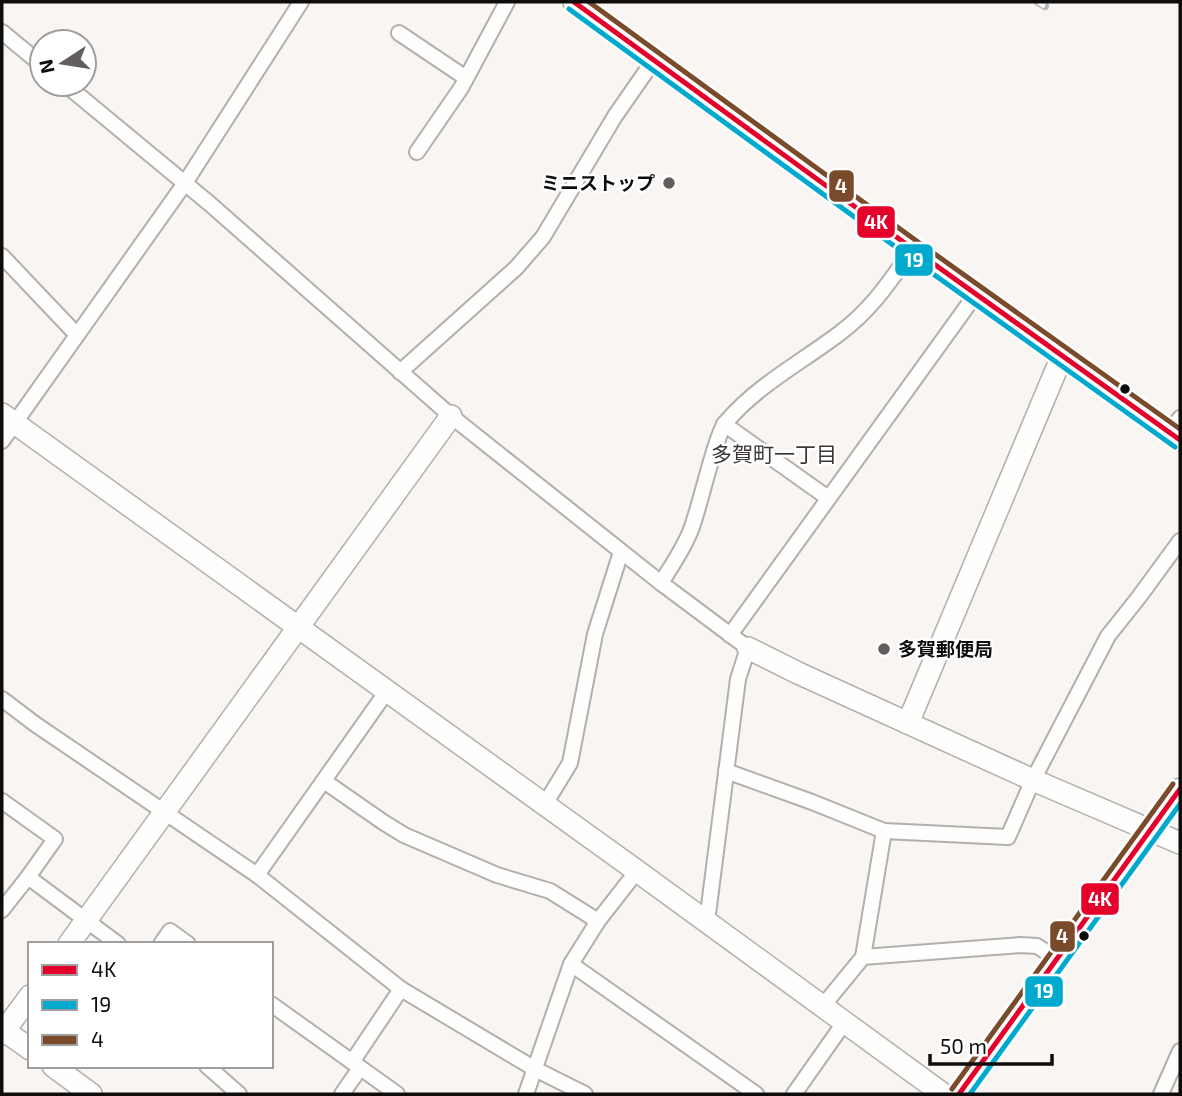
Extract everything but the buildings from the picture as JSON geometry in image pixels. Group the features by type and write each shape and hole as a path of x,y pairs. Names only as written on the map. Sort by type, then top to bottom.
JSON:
{"street":[{"path":"2,441 8,419 77,335 185,183 302,2"},
{"path":"417,152 466,78 506,2"},
{"path":"574,2 1062,356 1177,430"},
{"path":"2,32 28,53"},
{"path":"398,33 466,78"},
{"path":"400,372 516,268 543,237 608,127 654,60"},
{"path":"82,98 185,183 451,416 621,552 748,648 1033,780 1180,843"},
{"path":"661,583 691,528 724,424 765,384 841,332 870,307 913,249"},
{"path":"2,256 77,335"},
{"path":"730,635 976,294"},
{"path":"908,723 1062,356"},
{"path":"70,942 451,416"},
{"path":"8,419 545,804 943,1094"},
{"path":"724,424 828,498"},
{"path":"726,771 884,831 1009,837 1033,780 1108,636 1180,541"},
{"path":"545,804 570,763 595,635 621,552"},
{"path":"706,922 738,679 748,648"},
{"path":"257,875 387,691"},
{"path":"2,699 257,875 401,989 535,1069 585,1094"},
{"path":"324,781 404,835 497,875 550,891 598,921"},
{"path":"959,1094 1180,789"},
{"path":"2,801 55,839 2,909"},
{"path":"822,1007 863,957 884,831"},
{"path":"526,1094 571,964 598,921 637,871"},
{"path":"28,877 115,942"},
{"path":"162,942 170,931 185,942"},
{"path":"863,957 1020,945 1037,946 1057,959"},
{"path":"571,964 756,1094"},
{"path":"342,1094 401,989"},
{"path":"28,999 3,1031 28,1048"},
{"path":"273,1005 397,1094"},
{"path":"794,1094 844,1023"},
{"path":"1161,1094 1180,1051"},
{"path":"56,1068 91,1094"},
{"path":"209,1068 239,1094"}],"railway":[{"path":"1038,2 1045,6"}],"transit line":[{"name":"4K","path":"574,2 1180,440"},
{"name":"4","path":"589,2 1180,429"},
{"name":"19","path":"569,9 1175,447"},
{"name":"4","path":"952,1089 1173,784"},
{"name":"4K","path":"959,1094 1180,789"},
{"name":"19","path":"970,1094 1180,804"}],"place":[{"name":"ミニストップ","path":"669,183"},
{"name":"多賀郵便局","path":"884,649"}],"district":[{"name":"多賀町一丁目","path":"774,455"}]}
